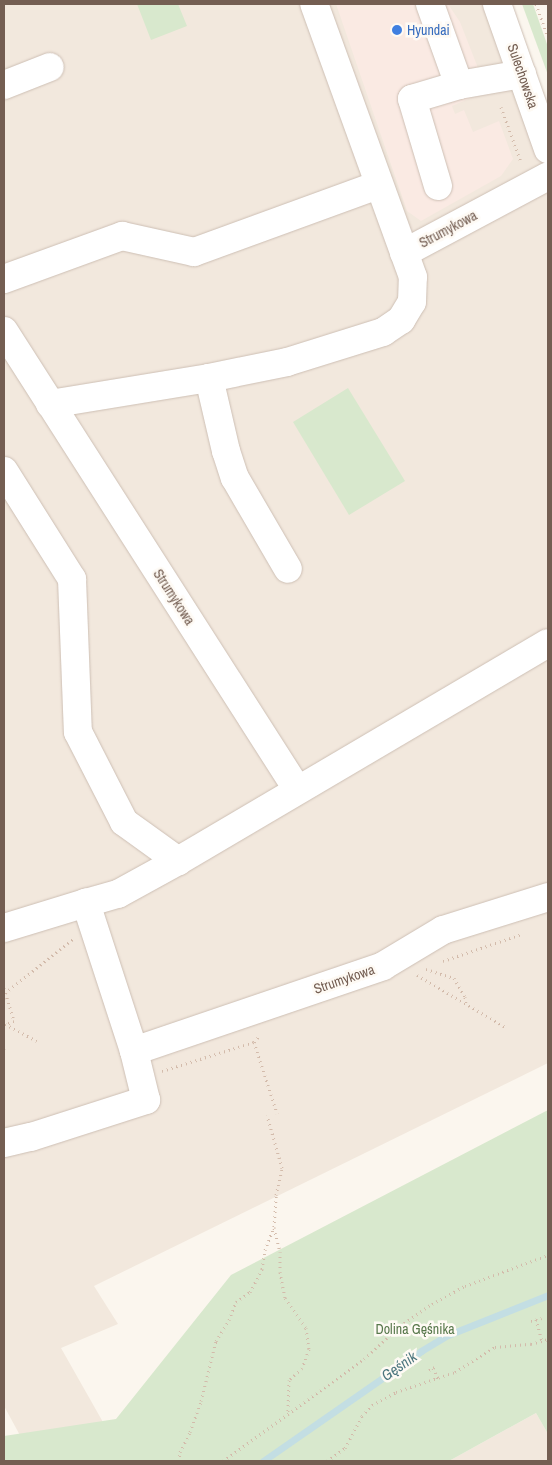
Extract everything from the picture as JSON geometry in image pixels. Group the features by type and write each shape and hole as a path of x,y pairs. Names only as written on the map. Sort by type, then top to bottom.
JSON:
{"street":[{"path":"314,4 404,253"},
{"path":"430,4 459,85"},
{"name":"Sulechowska","path":"497,4 547,139"},
{"path":"4,85 50,67"},
{"path":"438,186 412,99 459,85 522,74"},
{"name":"Strumykowa","path":"50,404 209,378 287,362 389,328 401,320 412,302 412,277 404,253 548,176"},
{"path":"4,279 122,236 194,252 378,185"},
{"name":"Strumykowa","path":"4,331 297,789"},
{"path":"209,378 226,451 235,478 288,569"},
{"path":"4,470 72,579 78,732 124,822 178,861"},
{"path":"4,928 90,913 118,894 178,861 297,789 548,643"},
{"name":"Strumykowa","path":"134,1051 383,966 443,930 548,897"},
{"path":"4,1143 31,1137 146,1100 134,1051 90,913"}],"path":[{"path":"536,4 548,37"},
{"path":"500,107 522,161 517,168"},
{"path":"5,993 90,913"},
{"path":"423,968 454,978 465,997 466,1004"},
{"path":"412,972 507,1028"},
{"path":"4,988 14,1021 4,1025"},
{"path":"4,1025 37,1040"},
{"path":"254,1042 277,1113"},
{"path":"266,1115 282,1168 276,1195 274,1227 280,1252 280,1272 285,1298 306,1328 309,1349 302,1368 289,1380 288,1413"},
{"path":"178,1461 201,1400 216,1341 229,1320 236,1302 250,1292 262,1268 265,1250 274,1227"},
{"path":"222,1461 364,1359 400,1326 432,1304 465,1286 548,1255"},
{"path":"532,1321 542,1318"},
{"path":"536,1319 542,1342"},
{"path":"327,1461 345,1448 362,1416 372,1405 396,1392 455,1372 495,1347 542,1342 548,1339"},
{"path":"437,1366 431,1369 438,1379"}],"shaded area":[{"path":"4,4 494,4 548,161 548,1063 94,1286 118,1324 61,1348 125,1461 34,1461 4,1406"},
{"path":"336,4 448,4 460,22 487,91 452,106 455,114 464,110 473,132 499,121 513,159 501,176 421,221 407,211"},
{"path":"536,1413 548,1434 548,1461 449,1461"}],"green space":[{"path":"137,4 178,4 187,26 151,40"},
{"path":"522,4 533,4 548,47 548,75"},
{"path":"348,388 405,481 349,515 293,422"},
{"name":"Dolina Gęśnika","path":"548,1110 548,1434 536,1413 449,1461 4,1461 4,1436 116,1419 231,1275"}],"waterway":[{"name":"Gęśnik","path":"263,1461 421,1351 448,1335 548,1295"}],"place":[{"name":"Hyundai","path":"397,30"}]}
